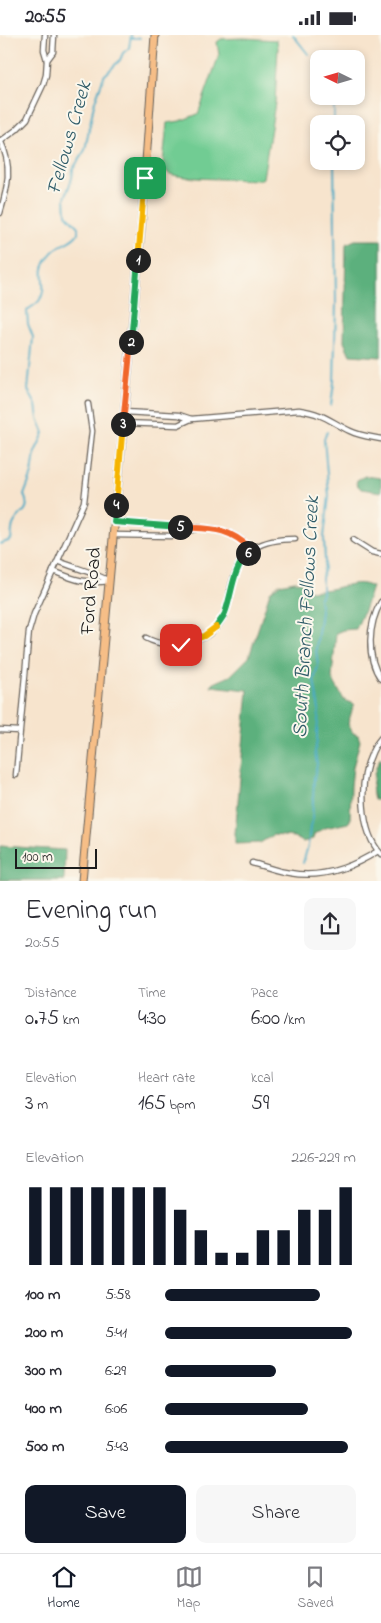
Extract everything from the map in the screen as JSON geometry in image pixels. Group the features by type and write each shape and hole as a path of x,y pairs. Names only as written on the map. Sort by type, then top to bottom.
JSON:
{"main road":[{"name":"Ford Road","path":"82,881 149,138 155,35"}],"street":[{"path":"0,213 9,183 9,173 8,161 0,140 22,125 31,112 46,75 47,60 44,50 44,35"},
{"path":"47,60 53,52 54,35"},
{"path":"16,775 29,631 34,614 82,506 85,495 92,431 88,404"},
{"path":"123,423 178,425 191,419 299,410 326,416 356,434 381,439"},
{"path":"124,412 179,415 191,419"},
{"path":"114,522 213,529 229,533 240,539 251,549"},
{"path":"162,537 163,526"},
{"path":"113,535 162,537 199,528"},
{"path":"146,638 156,643 181,645 204,636 216,627 224,615 237,568 251,549 276,539 295,539"},
{"path":"352,540 381,554"},
{"path":"58,561 99,575 109,581"},
{"path":"54,571 78,581 91,583 109,581"},
{"path":"381,602 377,609 370,648 376,673 381,679"},
{"path":"0,730 19,731"},
{"path":"252,863 287,873 303,875 320,874 345,869 380,853 367,827 364,800 370,755 381,738"}],"green space":[{"path":"221,39 277,40 275,103 263,178 260,180 198,178 168,173 163,163 167,123 180,121 198,114 219,55 217,42"},
{"path":"355,240 381,240 381,357 350,355 344,342 346,244"},
{"path":"365,476 381,478 381,492 361,489 356,484 357,480"},
{"path":"295,581 303,582 310,591 358,583 372,587 356,629 343,630 336,633 332,678 344,700 354,704 348,724 353,733 358,735 360,741 353,767 350,821 325,828 314,834 313,839 303,842 294,837 273,835 260,843 235,844 248,690 211,686 230,676 249,657 270,592 279,584"},
{"path":"381,757 381,800 374,800 373,778"},
{"path":"0,846 65,850 64,880 0,880"}],"waterway":[{"name":"Fellows Creek","path":"0,544 11,540 13,525 26,508 24,495 32,474 35,452 44,433 38,418 36,405 28,390 33,337 28,324 27,311 38,302 43,293 43,269 48,258 53,251 73,239 78,233 78,227 66,214 65,198 73,169 85,150 94,104 104,76 129,48 131,35"},
{"name":"South Branch Fellows Creek","path":"293,35 308,54"},
{"name":"South Branch Fellows Creek","path":"131,38 140,38"},
{"name":"South Branch Fellows Creek","path":"334,105 334,115"},
{"name":"South Branch Fellows Creek","path":"331,405 334,382 336,303 334,170"},
{"name":"South Branch Fellows Creek","path":"303,863 312,823 314,778 317,764 315,752 319,710 314,680 318,666 316,649 321,611 319,599 322,594 325,562 324,537 329,496 324,439 327,432"}],"route":[{"path":"145,178 114,522 213,529 229,533 240,539 251,549 237,568 224,615 216,627 204,636 181,645"}]}
